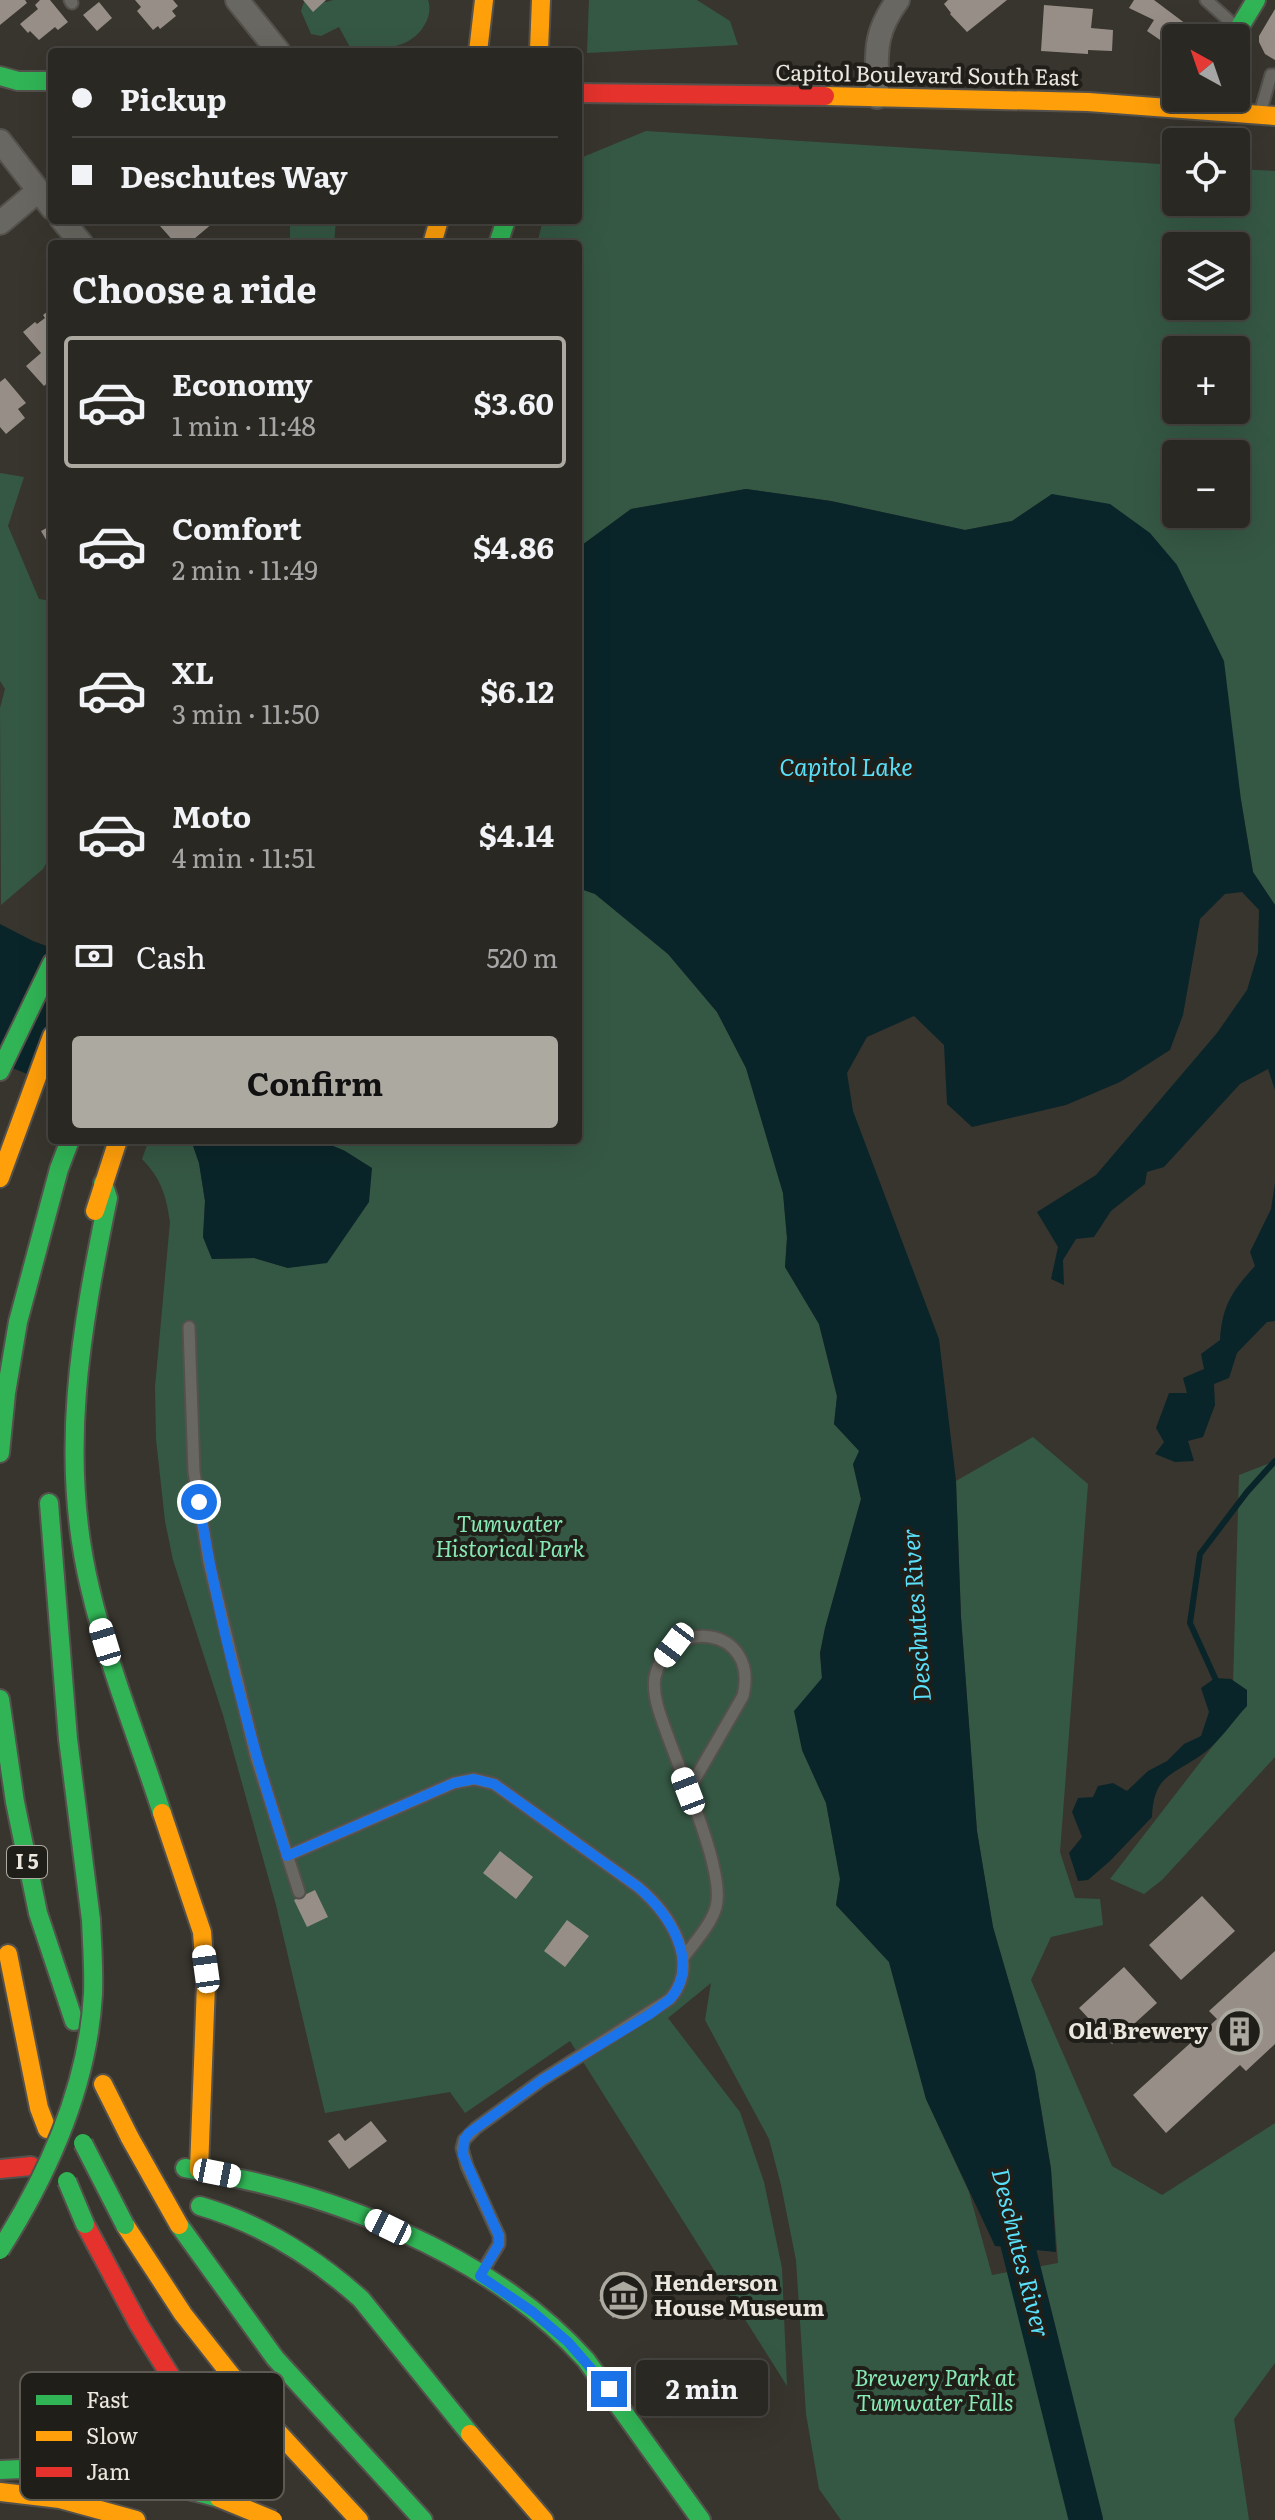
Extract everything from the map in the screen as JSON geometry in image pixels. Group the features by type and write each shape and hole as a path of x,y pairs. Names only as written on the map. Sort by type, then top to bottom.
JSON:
{"main road":[{"path":"478,48 484,0"},
{"path":"539,48 541,0"},
{"path":"1241,24 1256,0"},
{"path":"0,76 18,81 48,81"},
{"name":"Capitol Boulevard South East","path":"582,93 1162,104"},
{"path":"0,1071 48,971"},
{"path":"0,1178 48,1047"},
{"path":"0,1453 18,1322 68,1144"},
{"path":"64,1340 77,1277 117,1144"},
{"path":"103,1183 108,1198 86,1304 76,1398 79,1538 90,1593 202,1932 206,1969 192,2169 293,2191 363,2214 438,2251 533,2312 568,2342 609,2389 701,2520"},
{"path":"0,2250 43,2178 64,2127 81,2072 92,2006 91,1920 68,1739 48,1488"},
{"name":"I 5","path":"0,1699 15,1802 38,1913 74,2021"},
{"path":"47,2129 39,2108 6,1948 30,2023 56,2084"},
{"path":"103,2084 179,2225 275,2358 423,2520"},
{"path":"83,2143 125,2225 183,2314 229,2372"},
{"path":"0,2169 31,2166"},
{"path":"67,2181 114,2283 166,2372"},
{"path":"200,2206 244,2220 290,2243 342,2281 361,2299 536,2520"},
{"path":"284,2439 359,2520"},
{"path":"483,2450 544,2520"},
{"path":"0,2470 20,2469"},
{"path":"0,2492 20,2494"},
{"path":"64,2500 136,2520"},
{"path":"224,2500 273,2520"}],"street":[{"path":"237,0 276,48"},
{"path":"877,97 877,47 884,19 898,0"},
{"path":"0,141 45,200 0,223"},
{"path":"65,224 79,240"}],"lane":[{"path":"1206,0 1228,24"},
{"path":"1267,115 1271,75 1275,75"},
{"path":"189,1327 194,1472 209,1563 256,1757 299,1892"},
{"path":"683,1958 715,1910 719,1890 657,1705 655,1679 662,1661 674,1645 690,1637 710,1636 738,1652 745,1666 746,1681 743,1696 688,1791"},
{"path":"287,1856 454,1783 474,1779 494,1784 638,1887 663,1914 677,1939 683,1958 683,1978 670,1999 542,2080 464,2140 463,2155 467,2166 499,2236 499,2244 480,2276"}],"green space":[{"path":"428,0 429,12 419,33 411,40 392,47 350,48 339,27 321,36 311,34 301,11 304,2"},
{"path":"589,0 697,0 730,21 738,45 587,53"},
{"path":"646,131 1162,164 1162,216 1250,216 1250,170 1275,171 1275,905 1253,872 1241,800 1052,494 1012,521 965,530 831,501 746,489 631,509 582,545 582,240 538,240 542,224 582,224 582,157"},
{"path":"290,224 336,224 334,240 290,240"},
{"path":"0,473 24,477 8,526 39,599 48,600 48,860 43,869 1,905 0,708 5,689 0,681"},
{"name":"Tumwater Historical Park","path":"582,889 595,894 668,954 717,1012 746,1068 783,1193 787,1238 785,1267 819,1324 837,1397 834,1424 860,1451 853,1465 861,1499 825,1628 820,1653 822,1678 808,1697 802,1750 826,1803 840,1879 836,1905 889,1962 926,2099 969,2192 992,2275 1058,2263 1051,2169 1035,2072 993,1927 977,1831 961,1617 956,1481 1033,1437 1088,1484 1060,1852 1075,1898 1100,1899 1103,1925 1051,1937 1031,1980 1112,2166 1162,2195 1275,2123 1275,2363 1234,2419 1249,2520 841,2520 819,2489 806,2414 796,2260 781,2185 769,2139 705,2020 711,1983 668,2018 740,2112 764,2182 782,2268 787,2386 570,2041 465,2113 450,2092 325,2113 276,1905 223,1715 173,1560 165,1521 156,1439 155,1387 170,1222 162,1188 142,1159 148,1144 192,1144 205,1201 203,1237 212,1259 254,1258 288,1268 345,1151 328,1144 582,1144"},
{"path":"1275,1461 1275,1757 1162,1880 1144,1894 1110,1879 1232,1721 1239,1475"}],"water":[{"name":"Capitol Lake","path":"746,489 831,501 965,530 1012,521 1052,494 1110,504 1150,533 1177,565 1224,661 1253,872 1275,905 1275,1090 1268,1069 1240,1084 1164,1167 1147,1172 1145,1184 1111,1211 1094,1237 1076,1239 1063,1260 1064,1285 1051,1279 1058,1247 1037,1212 1096,1175 1217,1033 1247,990 1258,953 1259,910 1242,892 1225,894 1200,919 1183,1015 1170,1050 1120,1082 1066,1105 972,1127 947,1104 944,1045 914,1016 867,1037 847,1073 853,1111 939,1339 956,1481 961,1617 977,1831 993,1927 1035,2072 1051,2169 1056,2252 995,2246 926,2099 889,1962 836,1905 840,1879 826,1803 802,1750 794,1711 822,1678 820,1653 825,1628 861,1499 853,1464 859,1451 834,1424 837,1396 819,1324 785,1267 787,1238 783,1193 746,1068 717,1012 668,954 595,894 582,889 582,545 631,509"},
{"path":"0,924 48,947 48,1082 0,1063"},
{"path":"192,1144 328,1144 372,1168 369,1202 327,1263 288,1268 254,1258 212,1259 203,1237 205,1201"},
{"path":"1275,1183 1275,1321 1267,1322 1237,1353 1229,1378 1214,1384 1215,1405 1203,1437 1188,1441 1194,1461 1175,1462 1155,1454 1164,1442 1156,1428 1169,1393 1187,1393 1183,1378 1204,1369 1201,1354 1220,1340 1223,1318 1230,1300 1255,1266 1250,1252 1271,1209"},
{"path":"1215,1678 1231,1679 1247,1690 1247,1706 1210,1748 1161,1783 1152,1817 1110,1861 1088,1880 1078,1881 1069,1853 1082,1837 1072,1812 1078,1798 1093,1797 1098,1786 1113,1783 1127,1791 1184,1744 1201,1736 1209,1712 1201,1688"}],"building":[{"path":"0,0 25,0 27,3 0,25"},
{"path":"40,0 50,0 68,22 58,30 55,27 39,40 20,24 38,9 35,5"},
{"path":"135,0 173,0 178,6 172,11 176,16 160,29 158,26 153,30 137,11 141,7"},
{"path":"303,0 326,0 313,12"},
{"path":"948,0 1007,0 967,32 944,4"},
{"path":"1134,0 1154,0 1186,24 1162,24 1162,41 1147,31 1154,20 1129,8"},
{"path":"99,2 112,18 97,31 83,15"},
{"path":"1044,5 1093,9 1091,28 1113,30 1112,51 1088,50 1088,54 1041,51"},
{"path":"1275,9 1275,60 1265,54 1259,36"},
{"path":"212,224 193,240 172,240 160,226"},
{"path":"48,311 48,382 44,386 26,366 41,353 23,332 45,318 43,315"},
{"path":"5,378 26,403 18,409 25,418 6,434 0,427 0,382"},
{"path":"48,527 48,543 41,531"},
{"path":"500,1851 533,1877 516,1899 483,1873"},
{"path":"315,1890 328,1917 307,1927 294,1900"},
{"path":"1202,1896 1235,1931 1181,1980 1149,1945"},
{"path":"567,1920 589,1936 565,1967 544,1951"},
{"name":"Old Brewery","path":"1275,1951 1275,2044 1246,2071 1240,2065 1166,2133 1133,2095 1217,2019 1209,2011"},
{"path":"1124,1967 1157,2003 1112,2044 1079,2008"},
{"path":"371,2121 387,2141 349,2169 328,2141 339,2133 345,2141"},
{"name":"Henderson House Museum","path":"634,2274 647,2292 626,2313 623,2310 613,2318 599,2300"}],"waterway":[{"path":"1215,1678 1190,1623 1200,1554 1275,1461"},
{"name":"Deschutes River","path":"1008,2206 1086,2520"}],"traffic: fast":[{"path":"1241,24 1256,0"},
{"path":"0,76 18,81 48,81"},
{"path":"499,240 505,224"},
{"path":"0,1071 48,971"},
{"path":"0,1453 18,1322 68,1144"},
{"path":"103,1183 108,1198 89,1296 77,1392 75,1441 80,1538 97,1617 162,1813"},
{"path":"49,1503 68,1739 91,1920"},
{"path":"0,1699 15,1802 38,1913 74,2021"},
{"path":"0,2250 50,2159 74,2095 90,2028 93,1994 91,1920"},
{"path":"83,2143 125,2225"},
{"path":"185,2168 239,2178 348,2210 453,2257 502,2287 546,2321 586,2360 701,2520"},
{"path":"67,2181 85,2224"},
{"path":"200,2206 266,2232 343,2283 361,2299 470,2434"},
{"path":"179,2225 275,2358 423,2520"},
{"path":"0,2470 20,2469"}],"traffic: slow":[{"path":"478,48 484,0"},
{"path":"539,48 541,0"},
{"path":"825,96 1088,102 1275,116"},
{"path":"433,240 438,224"},
{"path":"0,1178 48,1047"},
{"path":"95,1211 117,1144"},
{"path":"162,1813 202,1932 206,1984 199,2170"},
{"path":"8,1954 39,2108 47,2129"},
{"path":"103,2084 130,2138"},
{"path":"130,2138 179,2225"},
{"path":"125,2225 183,2314 229,2372"},
{"path":"470,2434 544,2520"},
{"path":"284,2439 359,2520"},
{"path":"0,2492 20,2494"},
{"path":"64,2500 136,2520"},
{"path":"224,2500 273,2520"}],"traffic: jam":[{"path":"582,93 825,96"},
{"path":"0,2169 31,2166"},
{"path":"85,2224 168,2372"}],"place":[{"name":"Old Brewery","path":"1239,2031"},
{"name":"Henderson House Museum","path":"623,2296"}],"route":[{"path":"199,1502 209,1563 256,1757 287,1856 454,1783 474,1779 494,1784 638,1887 657,1905 677,1939 683,1958 683,1978 670,1999 542,2080 469,2133 462,2148 499,2236 499,2244 480,2276 533,2312 568,2342 609,2389"}],"park label":[{"name":"Brewery Park at Tumwater Falls","path":"935,2390"}]}
